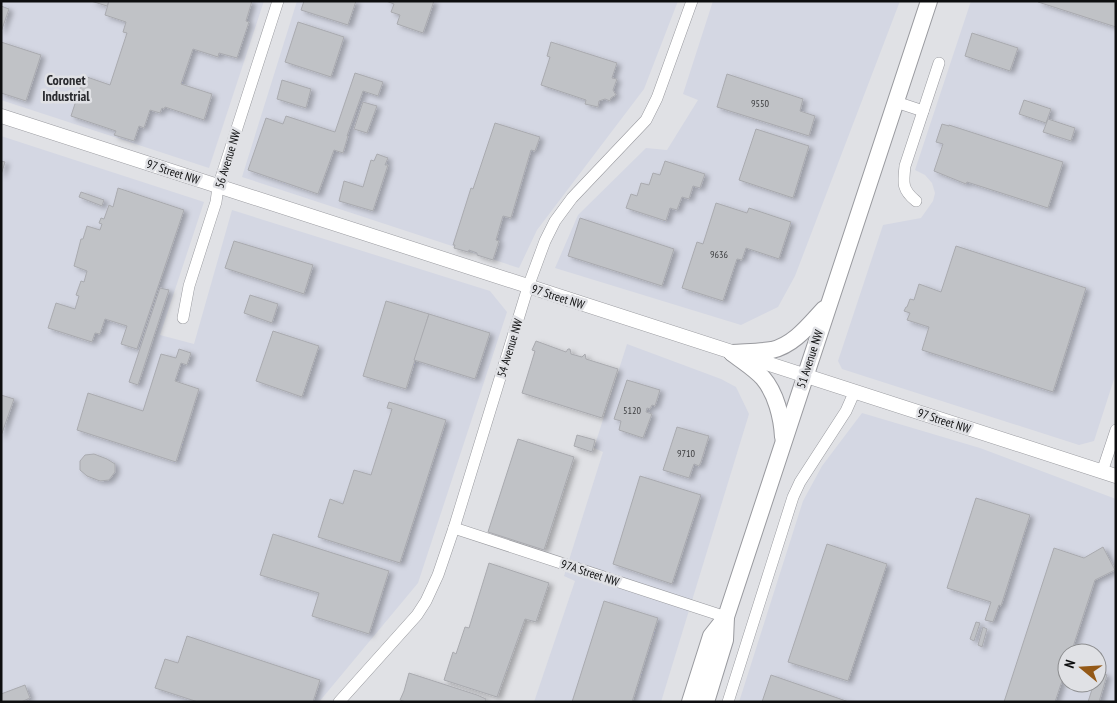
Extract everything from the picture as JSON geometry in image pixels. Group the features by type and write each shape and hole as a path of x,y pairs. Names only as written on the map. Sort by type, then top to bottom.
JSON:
{"main road":[{"name":"51 Avenue NW","path":"706,702 725,640 726,617 929,1"},
{"path":"732,353 772,350 786,344 799,335 829,304"},
{"path":"732,353 760,376 771,391 782,428 783,442"},
{"name":"51 Avenue NW","path":"690,702 711,636 726,617"}],"street":[{"name":"56 Avenue NW","path":"183,318 189,286 216,202 218,187 278,1"},
{"name":"54 Avenue NW","path":"339,702 426,600 438,575 454,528 528,287 545,241 555,221 572,198 646,120 657,98 692,1"},
{"path":"916,201 908,195 903,184 905,166 939,63"},
{"path":"896,102 923,111"},
{"name":"97 Street NW","path":"1,116 854,393 1116,476"},
{"path":"728,702 793,497 800,482 846,411 854,393"},
{"path":"1102,472 1116,430"},
{"name":"97A Street NW","path":"454,528 726,617"}],"shaded area":[{"path":"1,1 264,1 209,168 1,100"},
{"path":"297,1 678,1 644,89 537,230 519,268 242,177"},
{"path":"713,1 900,1 795,276 778,307 741,325 555,268 578,215 646,148 667,150 698,100 683,94"},
{"path":"971,1 1116,1 1116,373 1094,441 1079,445 842,369 838,361 883,225 921,218 933,201 935,193 932,183 925,175 915,170"},
{"path":"1,136 204,202 160,335 194,344 232,210 490,291 507,312 418,583 319,702 1,702"},
{"path":"627,344 721,379 736,387 749,414 661,702 534,702 575,581 564,576 603,452 594,448"},
{"path":"862,413 980,448 1116,499 1116,702 739,702 803,501 822,466"}],"building":[{"path":"91,1 109,1 107,6"},
{"path":"109,1 252,1 246,21 249,22 237,58 219,53 218,57 193,49 181,84 212,94 204,120 165,107 164,109 162,108 160,113 150,110 144,128 139,126 134,141 114,135 116,131 71,116 84,76 110,85 127,33 123,32 126,22 105,15"},
{"path":"304,1 356,1 348,25 301,10"},
{"path":"386,1 434,1 423,33 397,24 400,15 391,12 394,4"},
{"path":"1038,1 1116,1 1116,27 1038,2"},
{"path":"1,6 9,9 1,32"},
{"path":"298,22 344,37 331,77 285,62"},
{"path":"972,33 1018,48 1010,71 965,56"},
{"path":"1,42 41,55 26,101 1,93"},
{"path":"551,42 617,63 612,78 617,79 613,90 616,95 610,101 605,99 599,101 598,107 585,104 586,100 541,85 550,57 547,56"},
{"path":"355,73 383,82 378,96 363,91 343,153 334,150 318,194 248,170 266,118 283,124 286,116 335,132"},
{"path":"727,74 803,99 800,111 815,116 809,136 717,107"},
{"path":"282,80 311,89 306,108 277,99"},
{"path":"1024,100 1051,109 1046,123 1019,114"},
{"path":"363,102 377,106 367,133 354,129"},
{"path":"1048,119 1075,128 1071,141 1043,132"},
{"path":"495,123 540,137 535,151 531,150 511,218 503,216 496,240 499,241 493,260 477,255 477,253 469,250 468,252 454,248 455,245 453,245 471,188 473,189"},
{"path":"942,124 1063,162 1048,208 967,182 966,184 934,171 943,144 936,142"},
{"path":"756,129 809,146 793,198 739,180"},
{"path":"377,154 388,158 385,165 388,165 373,211 339,201 344,181 363,187 371,160 374,161"},
{"path":"1,161 5,162 1,175"},
{"path":"665,161 705,174 700,188 693,186 689,199 682,197 677,210 670,208 666,221 626,208 631,194 637,196 641,183 649,185 653,173 660,175"},
{"path":"118,188 184,210 137,349 121,344 127,326 105,319 100,334 95,333 92,342 48,328 56,303 75,309 79,296 76,295 81,281 84,282 87,271 74,266 81,239 83,239 87,226 100,230 102,224 99,223 101,218 104,219 109,205 113,207"},
{"path":"81,192 104,200 102,206 79,197"},
{"path":"716,203 747,213 749,208 791,222 779,259 746,248 742,260 737,259 723,301 682,288 697,242 703,244"},
{"path":"580,218 674,249 662,286 568,256"},
{"path":"234,241 313,265 304,294 225,268"},
{"path":"956,246 1086,288 1053,392 922,350 929,327 907,320 910,313 904,311 910,299 914,300 919,284 941,292"},
{"path":"160,288 169,290 138,385 129,382"},
{"path":"250,295 278,304 272,323 244,313"},
{"path":"386,301 429,314 406,389 363,376"},
{"path":"429,314 490,333 475,379 414,360"},
{"path":"273,331 319,346 302,397 256,381"},
{"path":"536,341 566,352 570,349 571,354 582,357 585,354 586,359 618,369 602,418 522,393 535,351 532,350"},
{"path":"179,349 191,353 187,365 181,363 175,381 199,389 176,462 77,430 88,393 143,411 161,354 176,358"},
{"path":"627,380 660,390 655,406 652,405 650,409 647,408 646,412 652,414 643,438 619,430 621,421 614,419"},
{"path":"1,395 14,399 1,436"},
{"path":"389,402 446,420 400,563 318,537 330,499 343,504 354,470 371,475 392,409 387,408"},
{"path":"677,427 709,436 701,462 699,466 694,464 689,478 663,470"},
{"path":"577,435 595,440 592,452 574,446"},
{"path":"518,439 574,457 544,550 488,532"},
{"path":"94,454 115,464 115,472 109,480 100,481 87,476 80,470 80,461 85,455"},
{"path":"640,476 701,495 672,584 613,564"},
{"path":"976,498 1030,515 1001,606 999,605 993,622 985,620 991,602 947,588"},
{"path":"273,534 389,571 369,634 312,616 319,593 260,575"},
{"path":"827,544 887,564 848,681 788,662"},
{"path":"1103,547 1115,570 1095,580 1074,643 1057,643 1058,693 1055,702 1004,702 1054,548 1084,558"},
{"path":"489,563 549,583 536,622 525,619 497,697 444,680 453,652 456,654 465,627 469,628"},
{"path":"604,601 658,618 632,702 572,702"},
{"path":"976,622 980,623 974,641 970,639"},
{"path":"983,627 987,629 982,647 978,645"},
{"path":"187,636 320,680 313,702 198,702 155,688 165,659 178,663"},
{"path":"409,673 477,695 486,699 485,702 406,702 400,700"},
{"path":"771,675 849,702 762,702"},
{"path":"25,685 30,698 21,702 1,702 1,694"},
{"path":"1091,693 1102,693 1099,702 1088,702"}],"district":[{"name":"Coronet Industrial","path":"66,88"}]}
